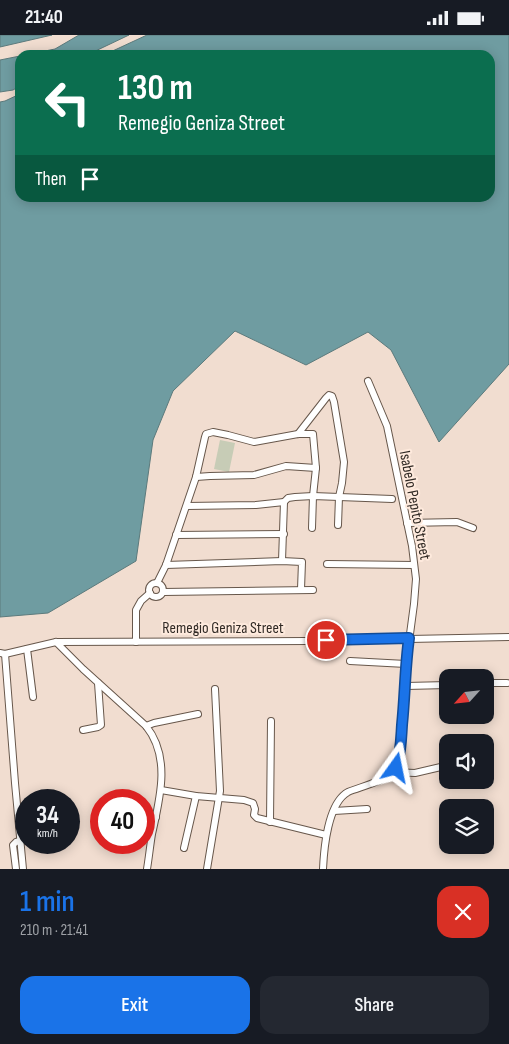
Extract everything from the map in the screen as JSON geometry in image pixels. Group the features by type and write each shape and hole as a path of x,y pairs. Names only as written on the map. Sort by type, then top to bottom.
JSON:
{"street":[{"name":"Isabelo Pepito Street","path":"368,381 387,426 407,523 414,565 416,593 406,664 406,686 400,751 398,762 392,772"},
{"path":"298,434 312,418 326,397 332,396 344,462 338,525"},
{"path":"312,418 316,468 312,528"},
{"path":"313,434 298,434 254,442 228,435 209,432 206,434 196,477 166,565 157,583 154,583 149,588 153,597 158,597 163,592 313,589"},
{"path":"196,477 254,475 286,466 316,468"},
{"path":"187,506 256,505 284,502 288,498 313,496 392,499"},
{"path":"282,561 284,502"},
{"path":"407,523 457,522 473,528"},
{"path":"176,535 284,534"},
{"path":"166,565 302,562 300,589"},
{"path":"327,564 414,565"},
{"path":"157,583 163,587 163,592"},
{"path":"136,642 136,610 141,601 150,593"},
{"name":"Remegio Geniza Street","path":"2,653 56,642 299,641 509,637"},
{"path":"56,642 98,683 146,725 152,733 159,752 162,776 147,869"},
{"path":"27,649 33,697"},
{"path":"2,653 15,789"},
{"path":"350,661 406,664"},
{"path":"83,730 101,725 98,683"},
{"path":"494,683 507,683"},
{"path":"406,686 439,685"},
{"path":"207,869 220,799 215,689"},
{"path":"146,725 198,714"},
{"path":"270,822 271,721"},
{"path":"323,869 326,835 337,804 346,793 387,777 392,772 415,773 439,767"},
{"path":"161,790 220,799 244,800 253,803 255,817 326,835"},
{"path":"184,848 196,796"},
{"path":"334,811 367,809"},
{"path":"15,843 13,845 16,869"},
{"path":"21,854 23,869"}],"green space":[{"path":"220,440 235,443 229,472 214,469"}],"water":[{"path":"0,35 52,35 0,47"},
{"path":"79,35 129,35 98,50 50,50"},
{"path":"147,35 509,35 509,364 439,442 391,350 368,332 306,365 235,331 173,391 153,440 136,561 48,613 0,617 0,102 15,96 15,202 495,202 495,50 115,50"},
{"path":"15,57 15,89 13,90 0,92 0,60"}],"route":[{"path":"326,640 409,638 400,751 396,768"}]}
